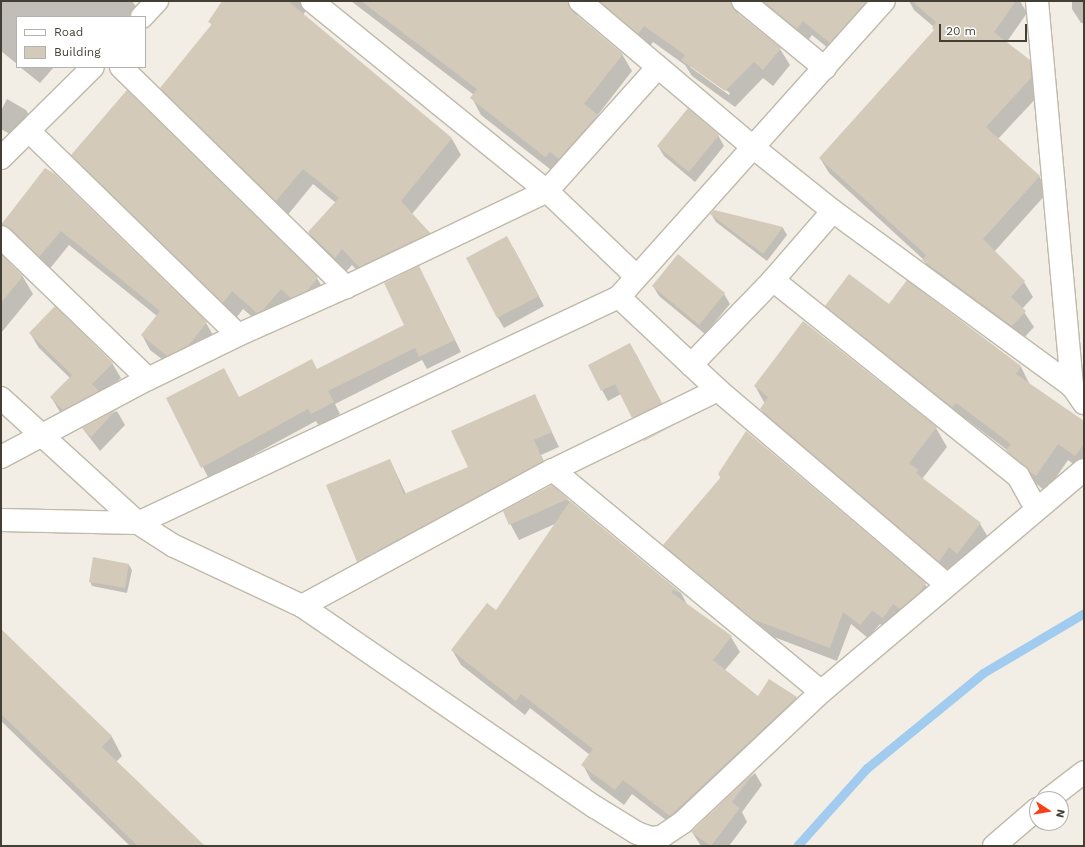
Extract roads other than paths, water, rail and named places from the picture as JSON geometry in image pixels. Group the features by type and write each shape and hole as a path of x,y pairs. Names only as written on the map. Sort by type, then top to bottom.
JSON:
{"street":[{"path":"143,16 157,1"},
{"path":"312,1 547,191 637,277"},
{"path":"580,1 657,68 833,211 1078,394"},
{"path":"743,1 825,68"},
{"path":"1,520 138,523 619,297 884,1"},
{"path":"1037,1 1078,394"},
{"path":"1,158 92,68"},
{"path":"122,68 346,287"},
{"path":"1,457 148,379 238,335 346,287 547,191 657,68"},
{"path":"29,130 238,335"},
{"path":"691,365 773,280 833,211"},
{"path":"1,237 148,379"},
{"path":"773,280 1018,476 1036,508"},
{"path":"619,297 718,390 946,584"},
{"path":"302,606 553,470 718,390"},
{"path":"1,398 138,523 174,546 302,606 596,807 637,833 651,838 661,837 683,822 821,692 1036,508 1084,470"},
{"path":"1060,488 1084,458"},
{"path":"553,470 821,692"},
{"path":"1059,791 1084,772"},
{"path":"994,846 1029,816"}],"waterway":[{"path":"797,846 867,768 983,673 1084,613"}]}
